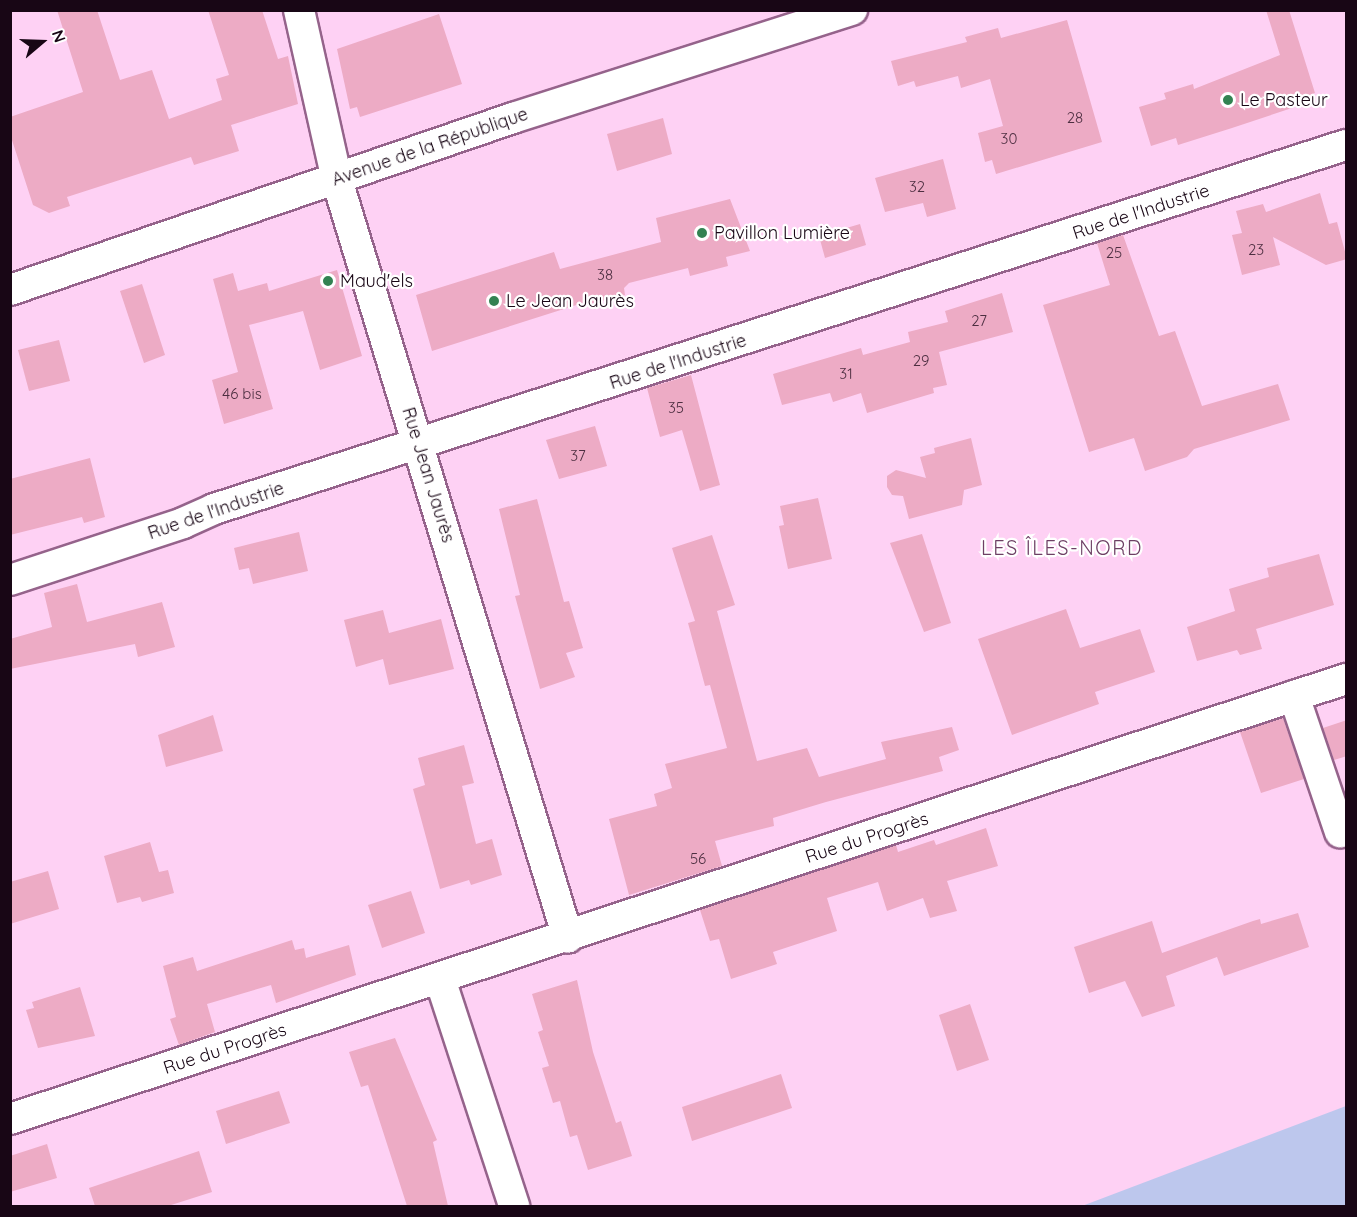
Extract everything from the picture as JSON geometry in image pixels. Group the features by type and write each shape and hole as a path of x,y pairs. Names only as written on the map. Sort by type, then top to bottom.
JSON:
{"street":[{"name":"Rue Jean Jaurès","path":"299,10 337,180 568,938"},
{"name":"Avenue de la République","path":"10,290 513,118 852,10"},
{"name":"Rue de l'Industrie","path":"10,580 214,509 419,446 1347,145"},
{"name":"Rue du Progrès","path":"10,1119 568,938 1347,679"},
{"path":"1294,696 1340,832"},
{"path":"440,979 514,1206"}],"water":[{"path":"1346,1106 1346,1206 1082,1206"}],"building":[{"path":"57,10 97,10 120,80 152,70 169,119 222,100 216,79 229,75 208,10 262,10 278,59 288,56 298,104 231,125 239,151 194,165 191,157 67,197 70,206 49,213 33,205 10,134 10,117 83,92"},
{"name":"Le Pasteur","path":"1266,10 1289,10 1315,93 1290,102 1292,108 1232,128 1178,145 1176,138 1151,146 1139,107 1166,99 1164,93 1193,84 1194,89 1280,55"},
{"path":"439,14 462,84 360,117 357,107 350,109 337,49"},
{"path":"1067,20 1102,142 996,174 992,160 985,162 978,133 1003,126 990,79 961,88 958,76 916,87 914,81 898,86 891,61 967,42 965,37 998,28 1001,38"},
{"path":"663,118 672,154 617,171 607,134"},
{"path":"943,159 956,209 927,217 923,203 885,212 875,178"},
{"path":"1320,193 1329,224 1337,222 1347,259 1326,265 1273,237 1280,265 1242,275 1232,235 1242,233 1236,211 1263,204 1266,212"},
{"path":"730,199 750,251 726,257 728,266 690,276 688,268 629,283 624,288 625,295 590,304 589,301 432,351 416,295 554,252 560,269 661,242 656,218"},
{"path":"860,224 866,245 825,258 819,236"},
{"path":"1123,235 1159,336 1175,331 1202,406 1278,384 1290,420 1194,449 1187,457 1145,471 1134,438 1089,452 1043,305 1110,285 1097,243"},
{"path":"337,270 362,356 320,370 303,311 249,325 273,409 224,424 212,380 238,372 213,279 233,273 238,291 267,283 269,291"},
{"path":"142,284 165,355 144,363 120,291"},
{"path":"1002,293 1013,332 939,352 947,385 933,388 934,393 867,413 861,393 833,402 830,393 782,405 773,374 861,348 863,355 910,342 908,332 948,322 945,311"},
{"path":"59,340 70,381 29,391 18,350"},
{"path":"691,375 720,485 700,491 682,430 660,437 647,388"},
{"path":"595,426 607,466 559,479 546,440"},
{"path":"971,438 982,485 964,490 962,505 909,519 903,496 892,495 887,487 887,476 896,470 926,478 920,457 935,453 934,448"},
{"path":"90,458 105,517 84,523 82,517 10,535 10,479"},
{"path":"818,498 832,559 788,569 779,526 784,525 780,506"},
{"path":"537,499 564,602 569,601 583,648 566,653 575,677 540,689 515,596 520,595 499,509"},
{"path":"299,532 308,571 253,584 249,568 239,570 234,548"},
{"path":"922,534 951,623 924,632 890,543"},
{"path":"712,535 735,605 717,611 757,761 807,748 819,777 886,759 881,742 952,727 959,750 939,757 943,771 773,818 774,826 715,841 722,866 629,895 609,819 657,806 654,794 672,788 665,764 727,748 710,685 705,686 688,623 695,621 672,548"},
{"path":"1319,554 1334,605 1256,629 1262,649 1240,655 1237,650 1197,661 1187,627 1235,611 1229,589 1269,577 1267,568"},
{"path":"77,584 87,622 162,602 175,647 138,657 135,644 10,669 10,639 52,627 44,593"},
{"path":"1066,609 1080,648 1140,629 1155,672 1095,692 1099,704 1012,735 978,639"},
{"path":"383,610 389,633 441,619 454,669 389,685 383,659 356,667 344,620"},
{"path":"213,715 223,751 166,767 158,735"},
{"path":"1283,718 1304,779 1261,793 1240,732"},
{"path":"1347,720 1347,756 1334,760 1323,728"},
{"path":"464,745 474,783 462,786 476,844 492,839 502,875 471,885 469,880 440,889 413,789 425,785 418,758"},
{"path":"986,828 998,866 947,881 957,911 930,918 923,898 887,911 878,882 827,898 837,931 773,952 777,964 731,979 719,939 710,941 700,910 896,845 898,852 934,840 936,845"},
{"path":"150,842 159,872 168,870 174,893 142,902 140,897 117,903 104,856"},
{"path":"48,871 59,909 10,924 10,882"},
{"path":"411,891 425,933 382,948 368,905"},
{"path":"1298,913 1309,947 1224,976 1217,957 1166,976 1175,1006 1142,1017 1125,981 1089,993 1074,947 1152,921 1162,953 1253,921 1260,919 1261,924"},
{"path":"292,940 295,950 304,948 306,958 349,945 356,975 276,1003 271,985 207,1004 215,1032 179,1045 170,1019 176,1017 163,966 193,957 197,971"},
{"path":"577,980 593,1052 616,1123 621,1121 632,1156 588,1170 577,1135 570,1137 560,1101 553,1103 542,1068 549,1066 538,1032 543,1030 532,994"},
{"path":"80,987 95,1036 38,1048 26,1010 34,1008 32,1002"},
{"path":"970,1004 989,1060 957,1071 939,1015"},
{"path":"395,1038 437,1140 433,1142 448,1206 407,1206 368,1085 361,1087 349,1052"},
{"path":"781,1074 792,1108 692,1141 682,1107"},
{"path":"279,1091 290,1123 226,1144 216,1111"},
{"path":"47,1144 57,1178 10,1192 10,1156"},
{"path":"199,1151 212,1192 168,1206 95,1206 89,1188"}],"place":[{"name":"Le Pasteur","path":"1228,100"},
{"name":"Pavillon Lumière","path":"702,233"},
{"name":"Maud'els","path":"328,281"},
{"name":"Le Jean Jaurès","path":"494,301"}],"district":[{"name":"LES ÎLES-NORD","path":"1062,547"}]}
